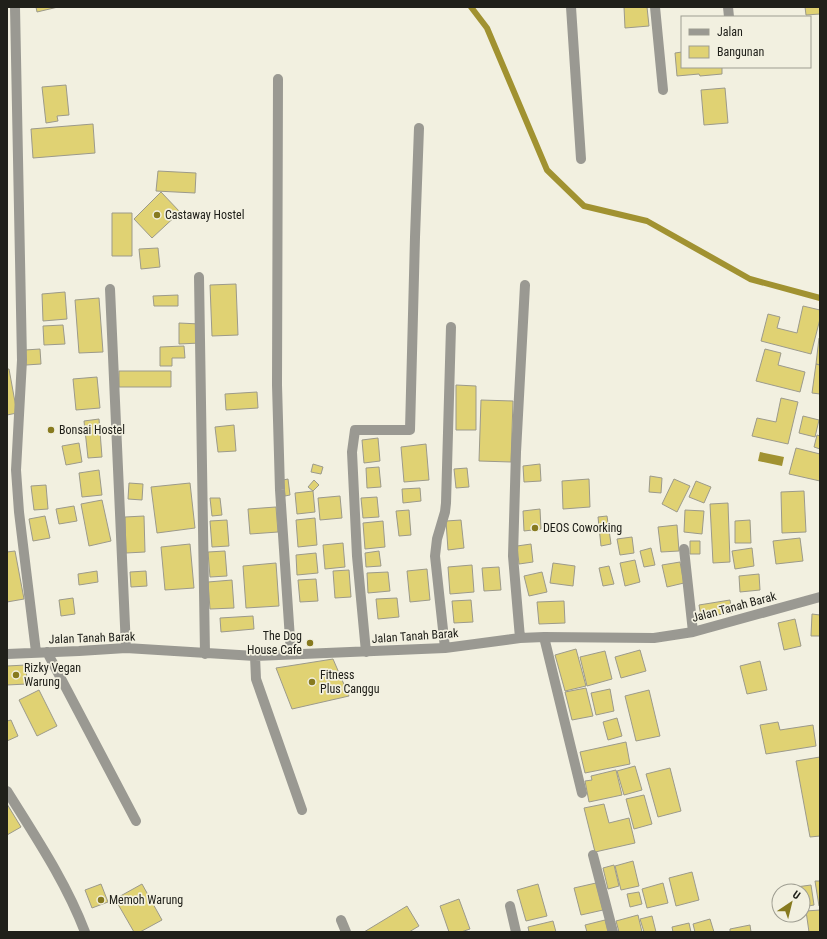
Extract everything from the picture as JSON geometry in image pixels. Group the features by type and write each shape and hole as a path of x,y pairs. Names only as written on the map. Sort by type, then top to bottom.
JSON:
{"street":[{"path":"16,7 22,360 16,470 19,512 42,652 136,820"},
{"path":"571,7 581,159"},
{"path":"655,7 663,90"},
{"path":"278,80 277,385 280,490 291,654"},
{"path":"366,652 357,556 352,452 355,430 410,430 419,128"},
{"path":"199,277 206,654"},
{"path":"520,638 513,556 516,452 525,285"},
{"path":"110,289 126,648"},
{"path":"445,648 435,556 437,539 445,512 446,503 451,327"},
{"path":"684,549 692,632"},
{"name":"Jalan Tanah Barak","path":"7,654 126,648 255,656 445,648 520,638 654,638 692,632 820,597"},
{"path":"544,637 582,793"},
{"path":"255,656 256,679 302,810"},
{"path":"7,791 40,843 77,911 85,932"},
{"path":"594,855 613,932"},
{"path":"510,906 516,932"},
{"path":"341,920 346,932"}],"shaded area":[{"path":"760,452 784,457 782,466 758,461"}],"building":[{"path":"36,7 58,7 37,12"},
{"path":"624,7 647,7 649,26 625,28"},
{"path":"805,7 820,7 820,14 806,15"},
{"path":"681,52 681,68 722,68 722,74 677,76 675,53"},
{"path":"66,85 69,115 57,116 58,121 46,123 42,87"},
{"path":"725,88 728,123 704,125 701,90"},
{"path":"93,124 95,153 33,158 31,129"},
{"path":"158,171 196,173 195,193 156,191"},
{"name":"Castaway Hostel","path":"161,192 180,212 152,238 134,219"},
{"path":"112,213 132,213 132,256 112,256"},
{"path":"158,248 160,267 141,269 139,249"},
{"path":"236,284 238,335 212,336 210,285"},
{"path":"65,292 67,319 43,321 42,294"},
{"path":"178,295 178,306 154,306 153,296"},
{"path":"99,298 103,352 79,353 75,300"},
{"path":"803,306 820,310 820,319 811,354 761,341 768,314 780,317 777,328 797,333"},
{"path":"179,323 200,324 200,343 179,344"},
{"path":"63,325 65,344 44,345 43,326"},
{"path":"820,338 820,365 816,364"},
{"path":"184,346 185,358 172,358 172,366 160,366 160,347"},
{"path":"40,349 41,364 26,365 25,350"},
{"path":"765,349 781,353 778,365 805,372 800,392 756,381"},
{"path":"816,364 820,365 820,394 812,393"},
{"path":"7,369 9,369 17,413 7,415"},
{"path":"119,371 171,371 171,387 119,387"},
{"path":"97,377 100,408 76,410 73,379"},
{"path":"456,385 476,386 476,430 456,430"},
{"path":"257,392 258,408 226,410 225,394"},
{"path":"781,398 798,402 788,444 752,436 757,418 776,422"},
{"path":"481,400 513,401 511,462 479,461"},
{"path":"803,416 819,420 815,437 799,433"},
{"path":"99,419 102,457 88,458 84,421"},
{"path":"234,425 236,451 218,452 215,427"},
{"path":"817,435 820,436 820,449 814,447"},
{"path":"378,438 380,461 364,463 362,440"},
{"path":"79,443 82,462 66,465 62,446"},
{"path":"426,444 429,480 404,482 401,447"},
{"path":"796,448 820,454 820,481 789,474"},
{"path":"313,464 323,467 321,474 311,472"},
{"path":"540,464 541,481 524,482 523,466"},
{"path":"379,467 381,487 367,488 366,468"},
{"path":"467,468 469,487 456,488 454,469"},
{"path":"99,470 102,495 82,497 79,473"},
{"path":"650,476 662,478 661,493 649,492"},
{"path":"288,479 290,495 285,496 283,480"},
{"path":"589,479 590,507 563,509 562,481"},
{"path":"674,479 690,486 677,512 662,504"},
{"path":"314,480 319,485 313,491 308,487"},
{"path":"696,481 711,487 704,503 689,497"},
{"path":"129,483 143,484 142,500 128,499"},
{"path":"190,483 195,528 157,533 151,487"},
{"path":"46,485 48,509 34,510 31,486"},
{"path":"420,488 421,501 403,503 402,489"},
{"path":"313,491 315,512 297,514 295,493"},
{"path":"804,491 806,532 782,533 781,492"},
{"path":"340,496 342,518 320,520 318,498"},
{"path":"377,497 379,517 363,518 361,498"},
{"path":"210,498 220,498 222,515 212,516"},
{"path":"102,500 111,541 89,546 81,504"},
{"path":"728,503 730,562 713,563 710,504"},
{"path":"74,506 77,521 59,524 56,509"},
{"path":"276,507 278,532 250,534 248,509"},
{"path":"540,509 541,529 524,531 523,511"},
{"path":"409,510 411,535 399,536 396,511"},
{"path":"685,510 704,511 702,534 684,532"},
{"path":"45,516 50,538 33,541 29,519"},
{"path":"144,516 145,552 126,553 125,517"},
{"path":"607,516 611,544 601,546 598,517"},
{"path":"315,518 317,545 298,547 296,520"},
{"path":"227,520 229,546 212,547 210,521"},
{"path":"461,520 464,548 448,550 446,521"},
{"path":"750,520 751,543 735,543 735,521"},
{"path":"383,521 385,547 365,549 363,523"},
{"path":"677,525 679,551 661,552 658,527"},
{"path":"632,537 634,553 620,555 617,539"},
{"path":"800,538 803,561 776,564 773,541"},
{"path":"690,541 700,541 700,554 690,554"},
{"path":"343,543 345,567 325,569 323,545"},
{"path":"190,544 194,588 165,590 161,547"},
{"path":"531,544 533,562 519,564 517,546"},
{"path":"651,548 655,565 644,567 640,551"},
{"path":"752,548 754,566 735,569 732,551"},
{"path":"15,551 24,599 7,602 7,552"},
{"path":"225,551 227,576 210,577 208,552"},
{"path":"379,551 381,566 366,567 365,553"},
{"path":"316,553 318,573 297,575 296,555"},
{"path":"635,560 640,582 625,586 620,563"},
{"path":"680,562 684,583 667,587 662,565"},
{"path":"276,563 279,606 246,608 243,566"},
{"path":"553,563 575,566 573,586 550,583"},
{"path":"472,565 474,592 450,594 448,567"},
{"path":"609,566 614,584 603,586 599,568"},
{"path":"499,567 501,590 484,591 482,568"},
{"path":"427,569 430,600 410,602 407,571"},
{"path":"349,570 351,597 335,598 333,571"},
{"path":"97,571 98,582 79,585 78,574"},
{"path":"146,571 147,586 131,587 130,572"},
{"path":"388,572 390,591 368,593 367,573"},
{"path":"542,572 547,592 529,596 524,576"},
{"path":"759,574 760,590 740,592 739,576"},
{"path":"316,579 318,601 300,602 298,580"},
{"path":"232,580 234,608 210,609 208,582"},
{"path":"73,598 75,614 61,616 59,600"},
{"path":"397,598 399,617 378,619 376,599"},
{"path":"471,600 473,622 454,623 452,601"},
{"path":"730,600 732,613 701,617 699,605"},
{"path":"564,601 565,623 539,624 537,602"},
{"path":"812,614 820,615 820,636 811,636"},
{"path":"253,616 254,629 221,632 220,618"},
{"path":"795,619 801,646 784,650 778,623"},
{"path":"576,649 586,686 565,691 555,655"},
{"path":"640,650 646,671 621,678 615,657"},
{"path":"605,651 612,679 587,686 580,657"},
{"name":"Fitness Plus Canggu","path":"333,659 349,696 292,709 276,668"},
{"path":"760,661 767,690 747,694 740,666"},
{"path":"26,665 27,684 7,685 7,666"},
{"path":"586,688 593,716 572,720 565,692"},
{"path":"610,689 614,711 596,715 591,693"},
{"path":"39,690 57,726 37,736 19,700"},
{"path":"649,690 660,736 636,741 625,696"},
{"path":"617,718 622,736 608,740 603,722"},
{"path":"11,720 18,736 7,741 7,721"},
{"path":"778,722 780,730 813,725 816,746 766,754 760,725"},
{"path":"626,742 630,764 585,773 580,752"},
{"path":"820,757 820,836 810,837 796,761"},
{"path":"635,766 642,790 624,795 617,771"},
{"path":"670,768 681,811 658,817 646,774"},
{"path":"616,770 622,795 589,802 585,781 592,780 591,776"},
{"path":"644,795 652,824 634,829 626,799"},
{"path":"7,804 21,827 7,835"},
{"path":"604,804 609,823 629,818 635,843 595,852 584,808"},
{"path":"633,861 639,886 621,890 615,866"},
{"path":"614,865 619,886 608,889 603,868"},
{"path":"692,872 699,900 676,906 669,878"},
{"path":"815,881 820,881 820,906 819,906"},
{"path":"596,883 603,910 581,915 574,888"},
{"path":"663,883 668,903 647,908 642,889"},
{"path":"101,884 108,902 92,908 85,890"},
{"path":"142,884 162,920 140,932 134,932 115,899"},
{"path":"538,884 547,916 526,921 517,890"},
{"path":"811,885 814,905 811,906"},
{"path":"639,892 642,904 630,907 627,894"},
{"path":"459,899 470,929 461,932 449,932 440,906"},
{"path":"407,906 419,926 409,932 364,932"},
{"path":"820,910 820,932 809,932 808,923 811,923 811,911"},
{"path":"638,915 642,932 619,932 616,921"},
{"path":"652,916 656,932 644,932 640,919"},
{"path":"710,919 714,932 695,932 693,924"},
{"path":"605,920 608,932 587,932 585,925"},
{"path":"553,921 556,932 529,932 528,927"},
{"path":"689,923 691,932 673,932 672,927"},
{"path":"750,925 751,932 730,932 730,929"}],"waterway":[{"path":"471,7 487,28 547,170 584,206 647,221 750,279 820,298"}],"place":[{"name":"Castaway Hostel","path":"157,215"},
{"name":"Bonsai Hostel","path":"51,430"},
{"name":"DEOS Coworking","path":"535,528"},
{"name":"The Dog House Cafe","path":"310,643"},
{"name":"Rizky Vegan Warung","path":"16,675"},
{"name":"Fitness Plus Canggu","path":"312,682"},
{"name":"Memoh Warung","path":"101,900"}]}
